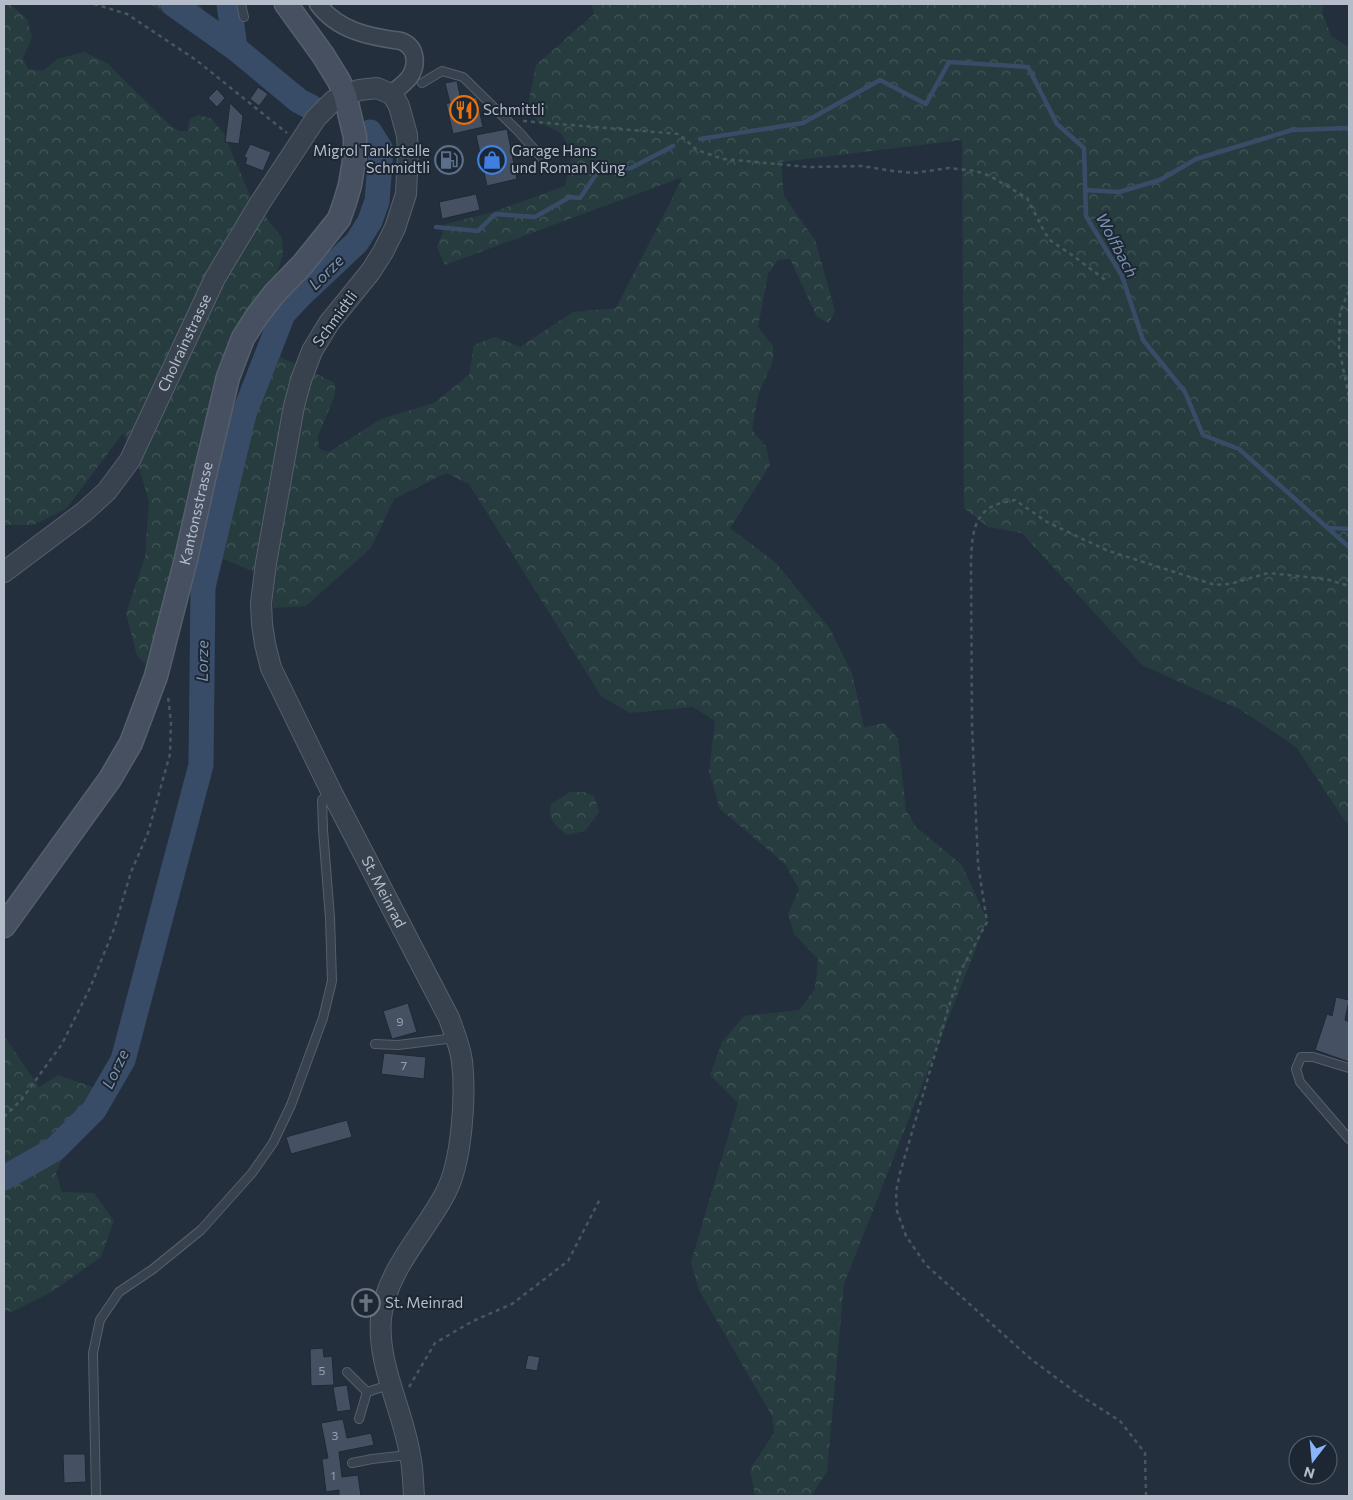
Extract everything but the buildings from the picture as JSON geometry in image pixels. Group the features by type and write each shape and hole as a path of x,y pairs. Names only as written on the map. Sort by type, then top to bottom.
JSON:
{"main road":[{"name":"Kantonsstrasse","path":"4,926 110,780 131,743 156,676 186,559 228,377 243,338 274,294 303,264 339,219 345,202 355,155 355,137 345,95 323,55 286,4"}],"street":[{"path":"318,4 340,24 361,34 401,41 411,47 414,66 408,79 391,94 377,88 368,88 345,95"},
{"name":"Schmidtli","path":"261,602 266,563 294,406 306,365 329,323 371,271 383,252 395,228 404,201 407,177 407,134 399,106 391,94"},
{"name":"Cholrainstrasse","path":"4,572 84,512 107,491 130,460 215,278 260,203 316,118 333,101 345,95"},
{"name":"St. Meinrad","path":"261,602 265,644 271,668 285,693 331,790 449,1018 457,1038 462,1062 458,1160 453,1177 446,1192 404,1258 388,1289 381,1319 384,1354 410,1455 414,1496"}],"lane":[{"path":"241,4 244,17"},
{"path":"422,84 442,71 464,77 542,158"},
{"path":"96,1496 93,1353 100,1320 119,1292 201,1230 252,1173 273,1144 291,1105 323,1018 332,981 322,800 331,790"},
{"path":"375,1044 398,1045 457,1038"},
{"path":"1349,1068 1313,1057 1301,1057 1296,1069 1300,1082 1349,1139"},
{"path":"347,1372 367,1392 393,1391"},
{"path":"359,1419 367,1392"},
{"path":"352,1464 372,1459 410,1455"}],"path":[{"path":"94,4 128,14 158,34 196,60 268,119 300,142"},
{"path":"514,120 679,134 697,150 723,159 809,167 862,166 914,172 949,168 976,171 990,176 1027,198 1051,242 1108,282"},
{"path":"1349,291 1340,312 1339,348 1349,397"},
{"path":"1146,1496 1146,1453 1120,1421 1081,1396 1032,1360 926,1265 906,1236 897,1211 896,1192 900,1173 949,1006 961,970 987,922 978,864 972,726 971,561 973,536 979,517 992,506 1015,500 1047,522 1106,550 1214,585 1230,584 1268,573 1326,579 1349,586"},
{"path":"4,1117 22,1099 62,1044 90,988 114,930 131,872 148,832 170,754 171,722 167,694"},
{"path":"393,1391 411,1386 435,1343 473,1321 512,1304 568,1261 600,1199"}],"green space":[{"path":"4,4 10,4 27,19 32,37 23,58 28,69 43,71 57,59 84,52 107,63 171,126 179,131 187,131 190,119 199,115 212,119 224,134 251,198 282,238 283,255 145,664 137,656 126,613 145,557 149,501 139,468 123,433 66,509 33,525 4,525"},
{"path":"150,4 200,4 230,54"},
{"path":"592,4 1324,4 1322,12 1331,36 1349,47 1349,824 1345,821 1296,747 1241,710 1142,665 1022,533 988,527 964,508 962,140 781,162 784,196 815,240 835,311 829,323 817,317 790,259 778,260 768,274 758,327 773,346 773,361 759,392 752,430 766,446 770,465 730,528 776,563 830,629 852,673 864,727 885,723 898,739 906,810 916,827 962,865 987,920 844,1284 827,1472 811,1496 755,1496 750,1469 774,1433 772,1416 699,1290 691,1262 738,1103 710,1075 722,1042 744,1016 799,1010 815,989 818,959 794,934 788,914 799,889 785,864 720,809 709,772 715,721 693,707 630,713 601,696 469,484 446,473 394,499 371,548 306,606 273,608 272,579 213,555 270,352 335,383 335,395 318,436 319,449 329,452 381,419 434,403 469,375 474,345 495,337 520,347 573,312 616,308 683,177 445,265 437,247 446,224 493,212 565,186 572,153 561,133 537,121 528,105 536,65 594,14"},
{"path":"570,792 584,792 594,796 599,812 585,831 567,835 553,822 550,810 551,804"},
{"path":"4,1036 39,1087 58,1075 95,1088 76,1114 67,1148 56,1173 62,1192 94,1193 114,1221 101,1257 53,1291 12,1312 4,1310"}],"waterway":[{"name":"Lorze","path":"173,4 235,48 299,101 311,107"},
{"path":"229,4 235,48"},
{"name":"Wolfbach","path":"700,139 803,123 880,80 926,104 949,62 1028,67 1057,124 1084,148 1086,216 1122,276 1143,340 1185,392 1203,435 1239,449 1349,547"},
{"path":"1085,190 1119,192 1160,180 1196,159 1292,130 1349,128"},
{"name":"Lorze","path":"4,1178 55,1149 94,1110 123,1060 201,765 203,587 244,414 283,314 357,242 370,221 377,201 381,150 370,132"},
{"name":"Wolfbach","path":"436,227 478,231 495,214 535,217 570,197 580,198 599,170 631,168 673,146"},
{"path":"1330,528 1349,529"}],"place":[{"name":"Schmittli","path":"464,110"},
{"name":"Migrol Tankstelle Schmidtli","path":"449,160"},
{"name":"Garage Hans und Roman Küng","path":"492,160"},
{"name":"St. Meinrad","path":"366,1303"}]}
